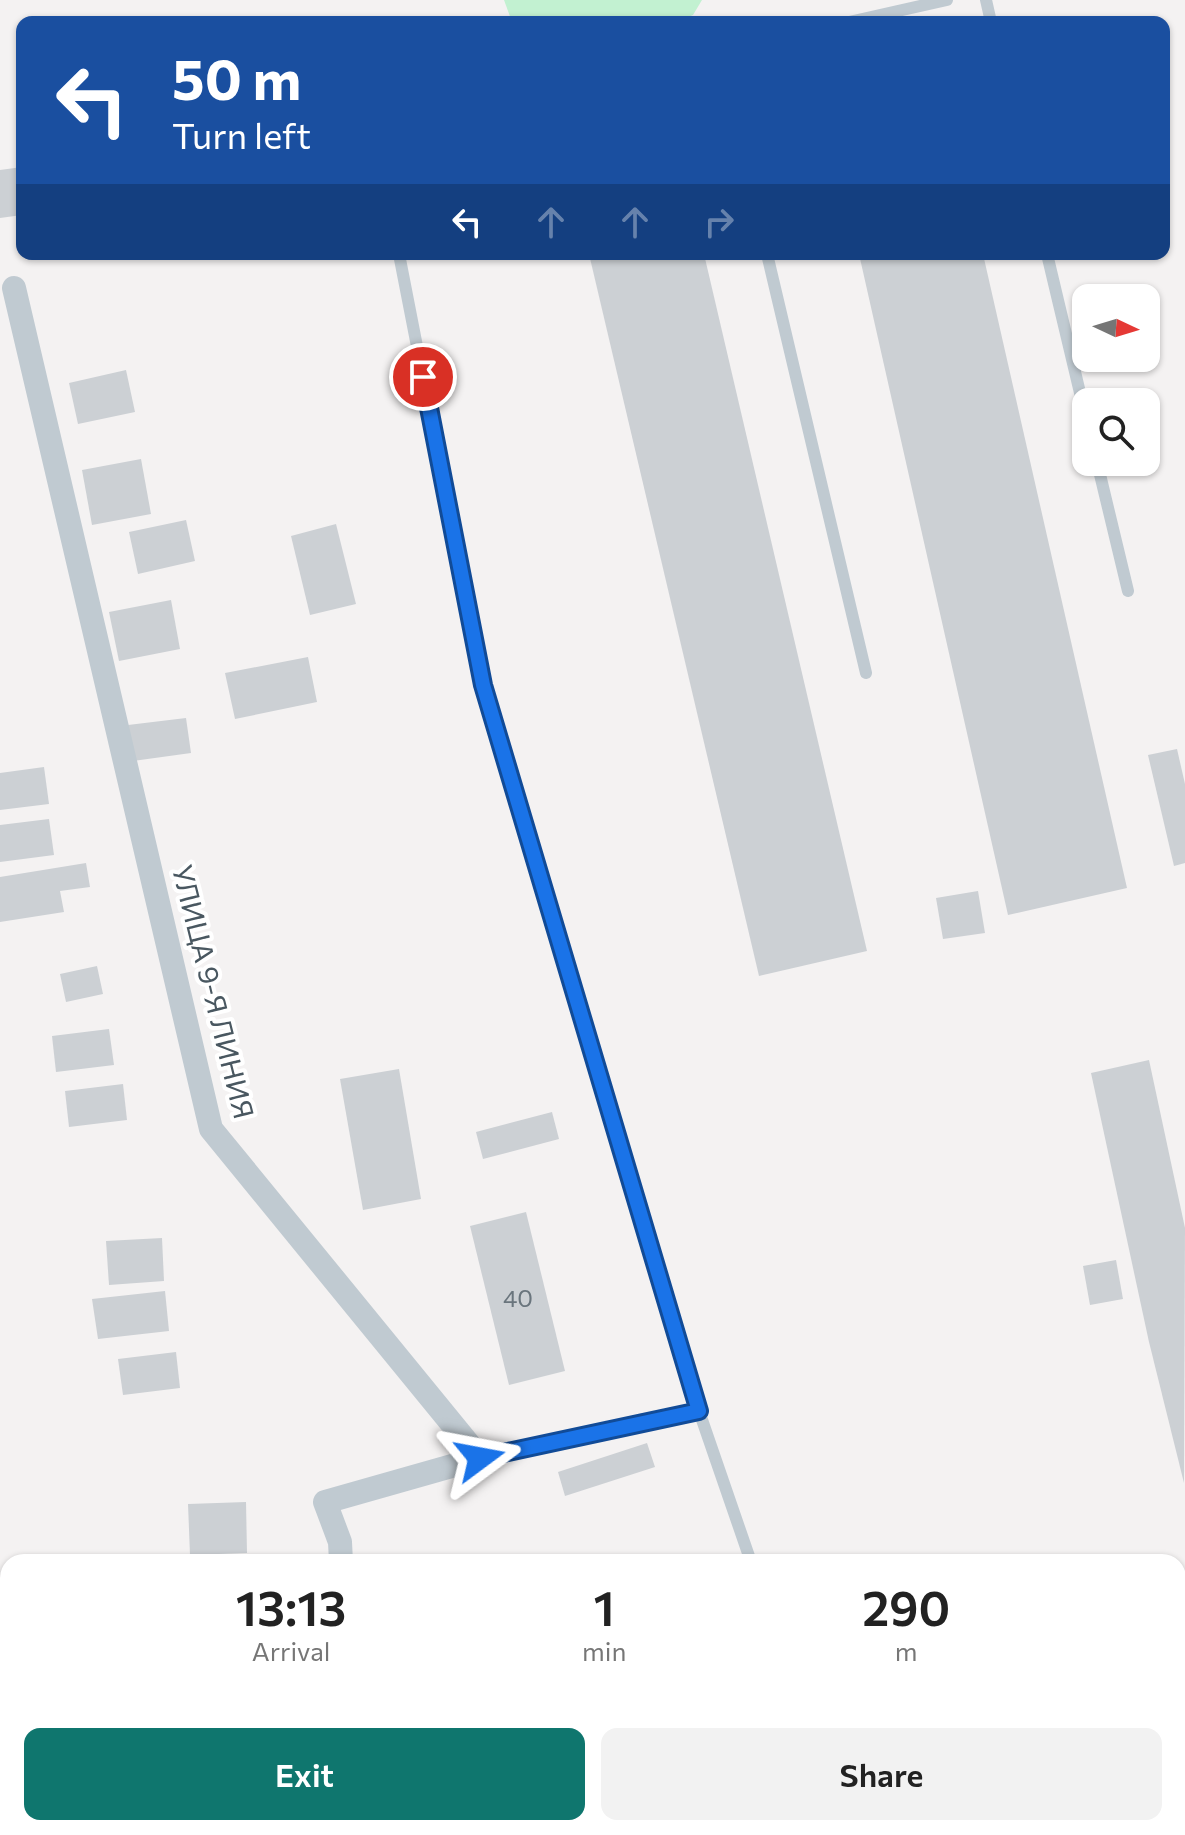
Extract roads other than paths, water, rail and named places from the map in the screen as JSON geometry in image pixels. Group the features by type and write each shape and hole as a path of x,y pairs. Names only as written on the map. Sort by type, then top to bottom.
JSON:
{"street":[{"name":"УЛИЦА 9-Я ЛИНИЯ","path":"14,288 211,1129 480,1458"},
{"path":"341,1554 340,1542 325,1502 480,1458"}],"lane":[{"path":"876,16 947,0"},
{"path":"400,260 483,685 699,1411 748,1554"},
{"path":"768,260 866,673"},
{"path":"1048,260 1079,388"},
{"path":"1100,476 1128,591"},
{"path":"480,1458 699,1411"}]}
